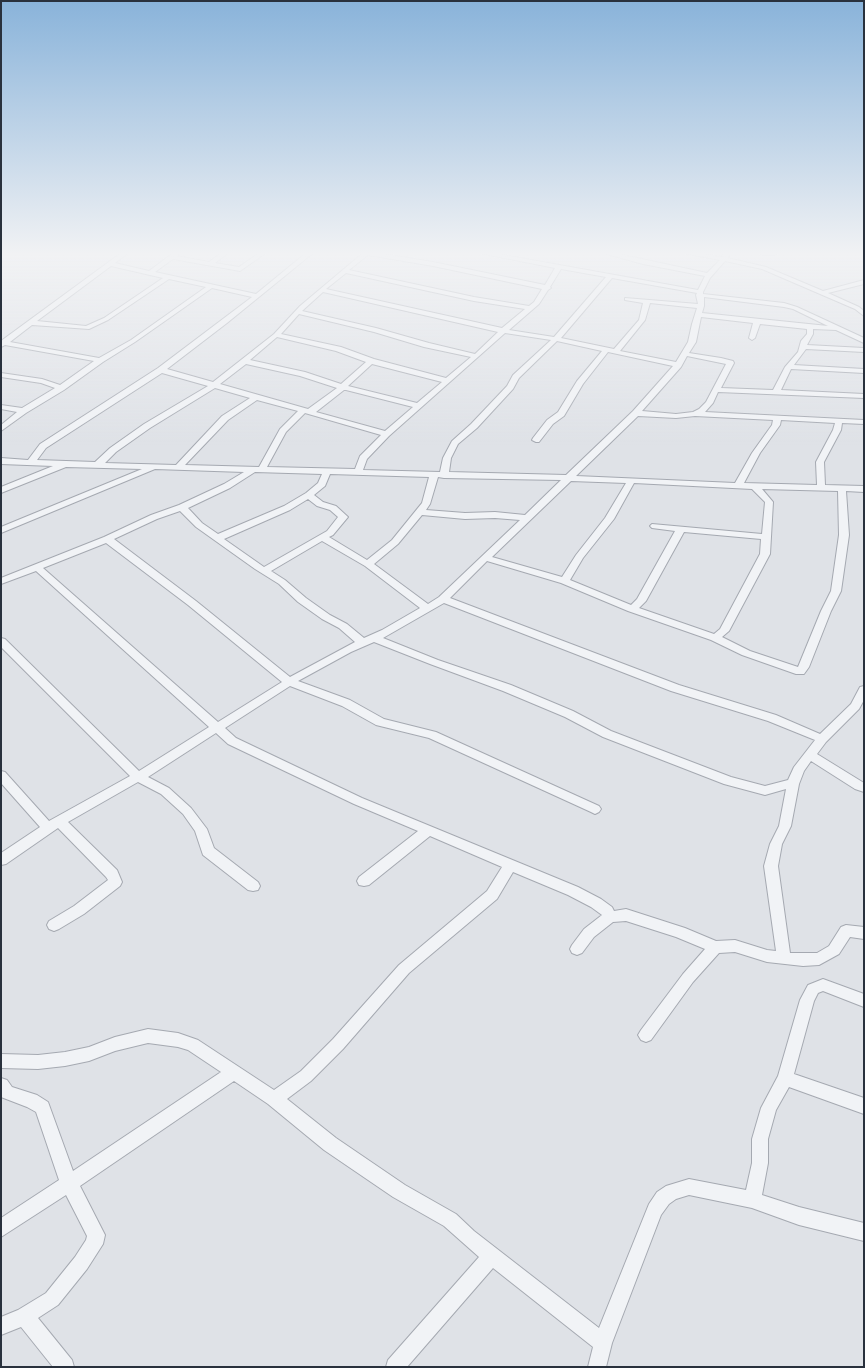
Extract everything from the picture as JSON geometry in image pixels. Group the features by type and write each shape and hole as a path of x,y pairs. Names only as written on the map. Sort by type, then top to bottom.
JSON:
{"street":[{"path":"2,344 39,317"},
{"path":"32,322 88,328 109,317"},
{"path":"1,429 23,412 61,388 100,360 133,341 167,317"},
{"path":"31,462 43,446 161,370 231,317"},
{"path":"97,465 113,450 141,430 214,385 276,334 293,317"},
{"path":"319,317 476,356"},
{"path":"444,317 678,365"},
{"path":"358,472 363,458 370,449 520,317"},
{"path":"444,474 447,458 456,443 505,393 516,377 556,340 576,317"},
{"path":"615,352 642,320 643,317"},
{"path":"1,860 54,825 138,777 289,682 374,638 443,599 636,413 678,365 685,354 692,342 694,324 697,317"},
{"path":"714,317 841,329"},
{"path":"815,317 864,341"},
{"path":"752,338 757,322"},
{"path":"776,392 810,334 810,327"},
{"path":"276,334 338,349 371,361 447,381"},
{"path":"2,344 100,360"},
{"path":"803,347 864,350"},
{"path":"536,440 550,422 561,414 588,371 606,350"},
{"path":"685,354 730,363 709,403 702,411 695,414"},
{"path":"244,360 302,374 419,406"},
{"path":"1,581 106,539 154,517 182,507 227,486 258,469 283,431 306,412 338,391 371,361"},
{"path":"789,368 864,371"},
{"path":"161,370 254,398 386,434"},
{"path":"1,375 42,381 61,388"},
{"path":"716,390 864,396"},
{"path":"178,467 225,418 254,398"},
{"path":"1,406 23,412"},
{"path":"636,413 676,416 695,414 864,422"},
{"path":"738,485 756,452 776,425 778,418"},
{"path":"821,487 820,462 837,430 839,421"},
{"path":"1,461 632,480 755,486 864,489"},
{"path":"1,490 66,464"},
{"path":"1,530 155,466"},
{"path":"218,538 287,508 309,495 322,484 327,471"},
{"path":"368,564 395,542 426,504 434,474"},
{"path":"564,581 578,557 609,519 632,480"},
{"path":"715,638 724,631 765,554 769,502 755,486"},
{"path":"486,558 564,581 632,608 715,638 746,653 802,672 826,611 836,591 844,535 842,489"},
{"path":"264,570 330,533 343,517 333,508 320,504 309,495"},
{"path":"182,507 218,538 282,582 302,600 326,617 343,626 363,643"},
{"path":"419,512 465,516 495,514 527,518"},
{"path":"655,526 766,536"},
{"path":"632,608 641,601 681,529"},
{"path":"322,538 368,564 427,608"},
{"path":"106,539 192,603 289,682 346,703 380,722 432,735 595,809"},
{"path":"36,566 216,729 232,741 358,801 511,864 596,903 607,911 610,917"},
{"path":"443,599 675,688 772,718 822,739"},
{"path":"374,638 434,662 507,688 569,714 608,734 728,781 765,791 782,785 793,784"},
{"path":"1,641 138,777 165,792 187,811 201,829 208,851 253,886"},
{"path":"784,958 771,866 776,844 785,826 793,784 798,770 822,739 855,706 864,690"},
{"path":"810,755 864,788"},
{"path":"1,775 54,825 112,874 116,882 79,910 54,925"},
{"path":"364,881 429,830"},
{"path":"274,1099 306,1076 338,1044 404,969 492,895 511,864"},
{"path":"577,948 589,933 610,917 626,916 680,932 714,947 735,946 767,956 803,960 819,959 834,950 846,931 855,931 864,934"},
{"path":"646,1035 688,978 714,947"},
{"path":"752,1200 760,1163 760,1139 769,1108 785,1078 807,1000 813,989 823,985 864,1001"},
{"path":"1,1061 38,1062 66,1059 89,1054 115,1044 148,1036 178,1040 193,1045 274,1099 330,1144 399,1191 450,1220 468,1238 603,1342"},
{"path":"1,1228 234,1073"},
{"path":"785,1078 864,1106"},
{"path":"1,1085 6,1092 31,1100 42,1107 54,1145 69,1183 96,1235 94,1244 81,1263 52,1298 24,1316 1,1326"},
{"path":"597,1367 603,1342 656,1210 663,1198 672,1192 689,1188 752,1200 799,1216 864,1232"},
{"path":"395,1367 492,1256"},
{"path":"24,1316 66,1367"}]}
